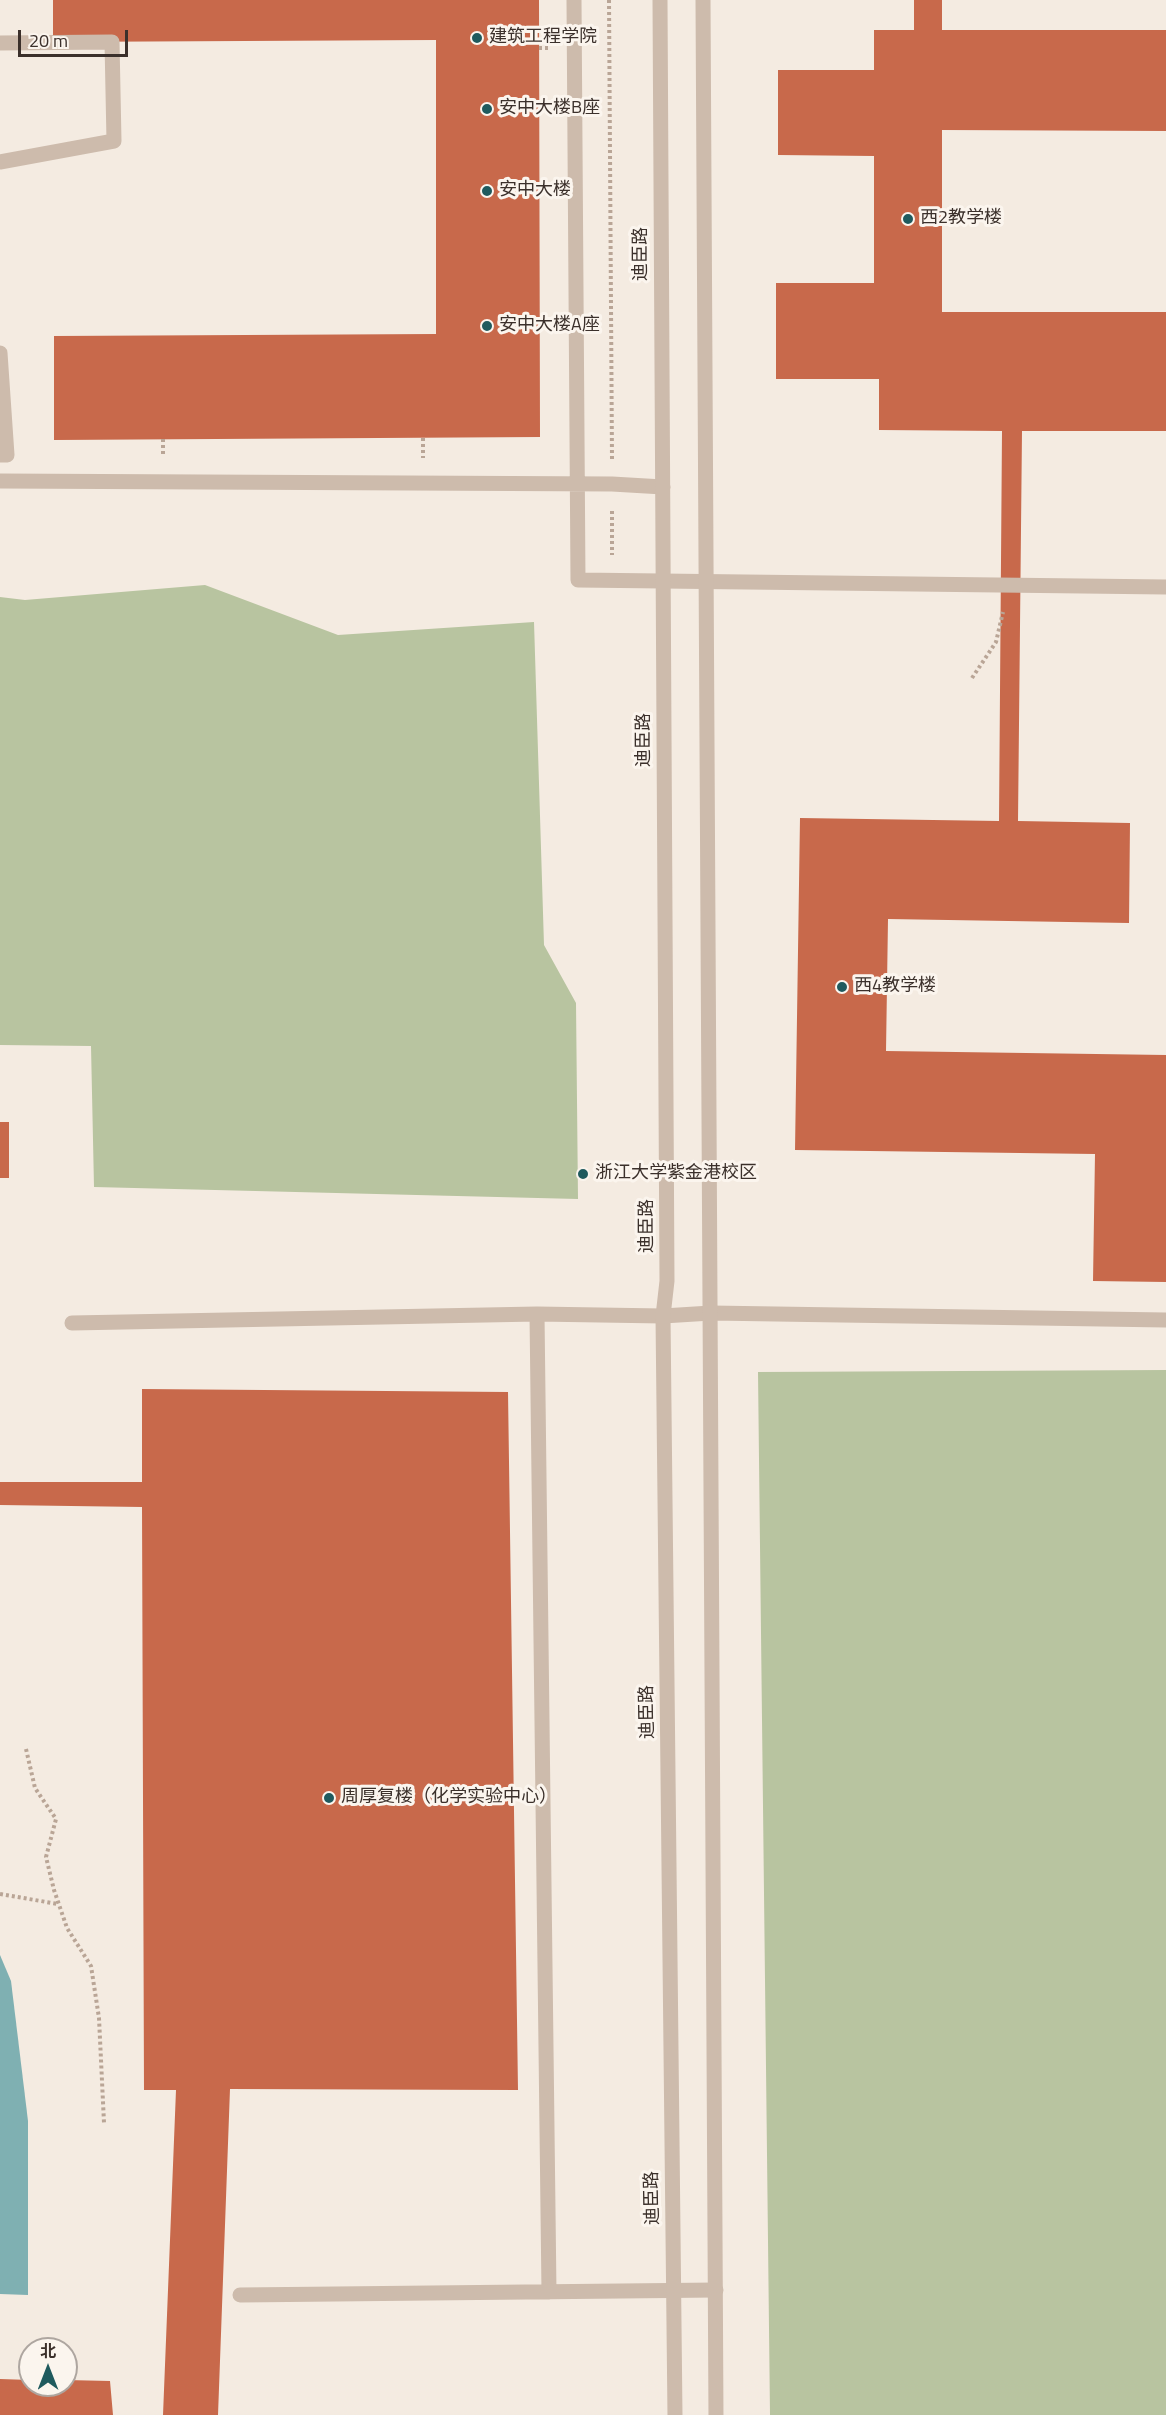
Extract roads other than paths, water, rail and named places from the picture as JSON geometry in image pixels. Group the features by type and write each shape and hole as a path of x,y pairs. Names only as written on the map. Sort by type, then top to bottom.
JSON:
{"street":[{"path":"574,0 578,580 1166,587"},
{"name":"迪臣路","path":"660,0 667,1281 663,1316 675,2415"},
{"path":"703,0 716,2415"},
{"path":"0,43 112,42 114,141 0,162"},
{"path":"0,352 7,455 0,455"},
{"path":"0,481 612,484 663,487"},
{"path":"72,1323 537,1314 663,1316 711,1313 1166,1320"},
{"path":"537,1314 549,2292"},
{"path":"240,2295 716,2290"}],"water":[{"path":"0,1955 11,1981 28,2121 28,2295 0,2294"}],"place":[{"name":"建筑工程学院","path":"477,38"},
{"name":"安中大楼B座","path":"487,109"},
{"name":"安中大楼","path":"487,191"},
{"name":"西2教学楼","path":"908,219"},
{"name":"安中大楼A座","path":"487,326"},
{"name":"西4教学楼","path":"842,987"},
{"name":"浙江大学紫金港校区","path":"583,1174"},
{"name":"周厚复楼（化学实验中心）","path":"329,1798"}]}
